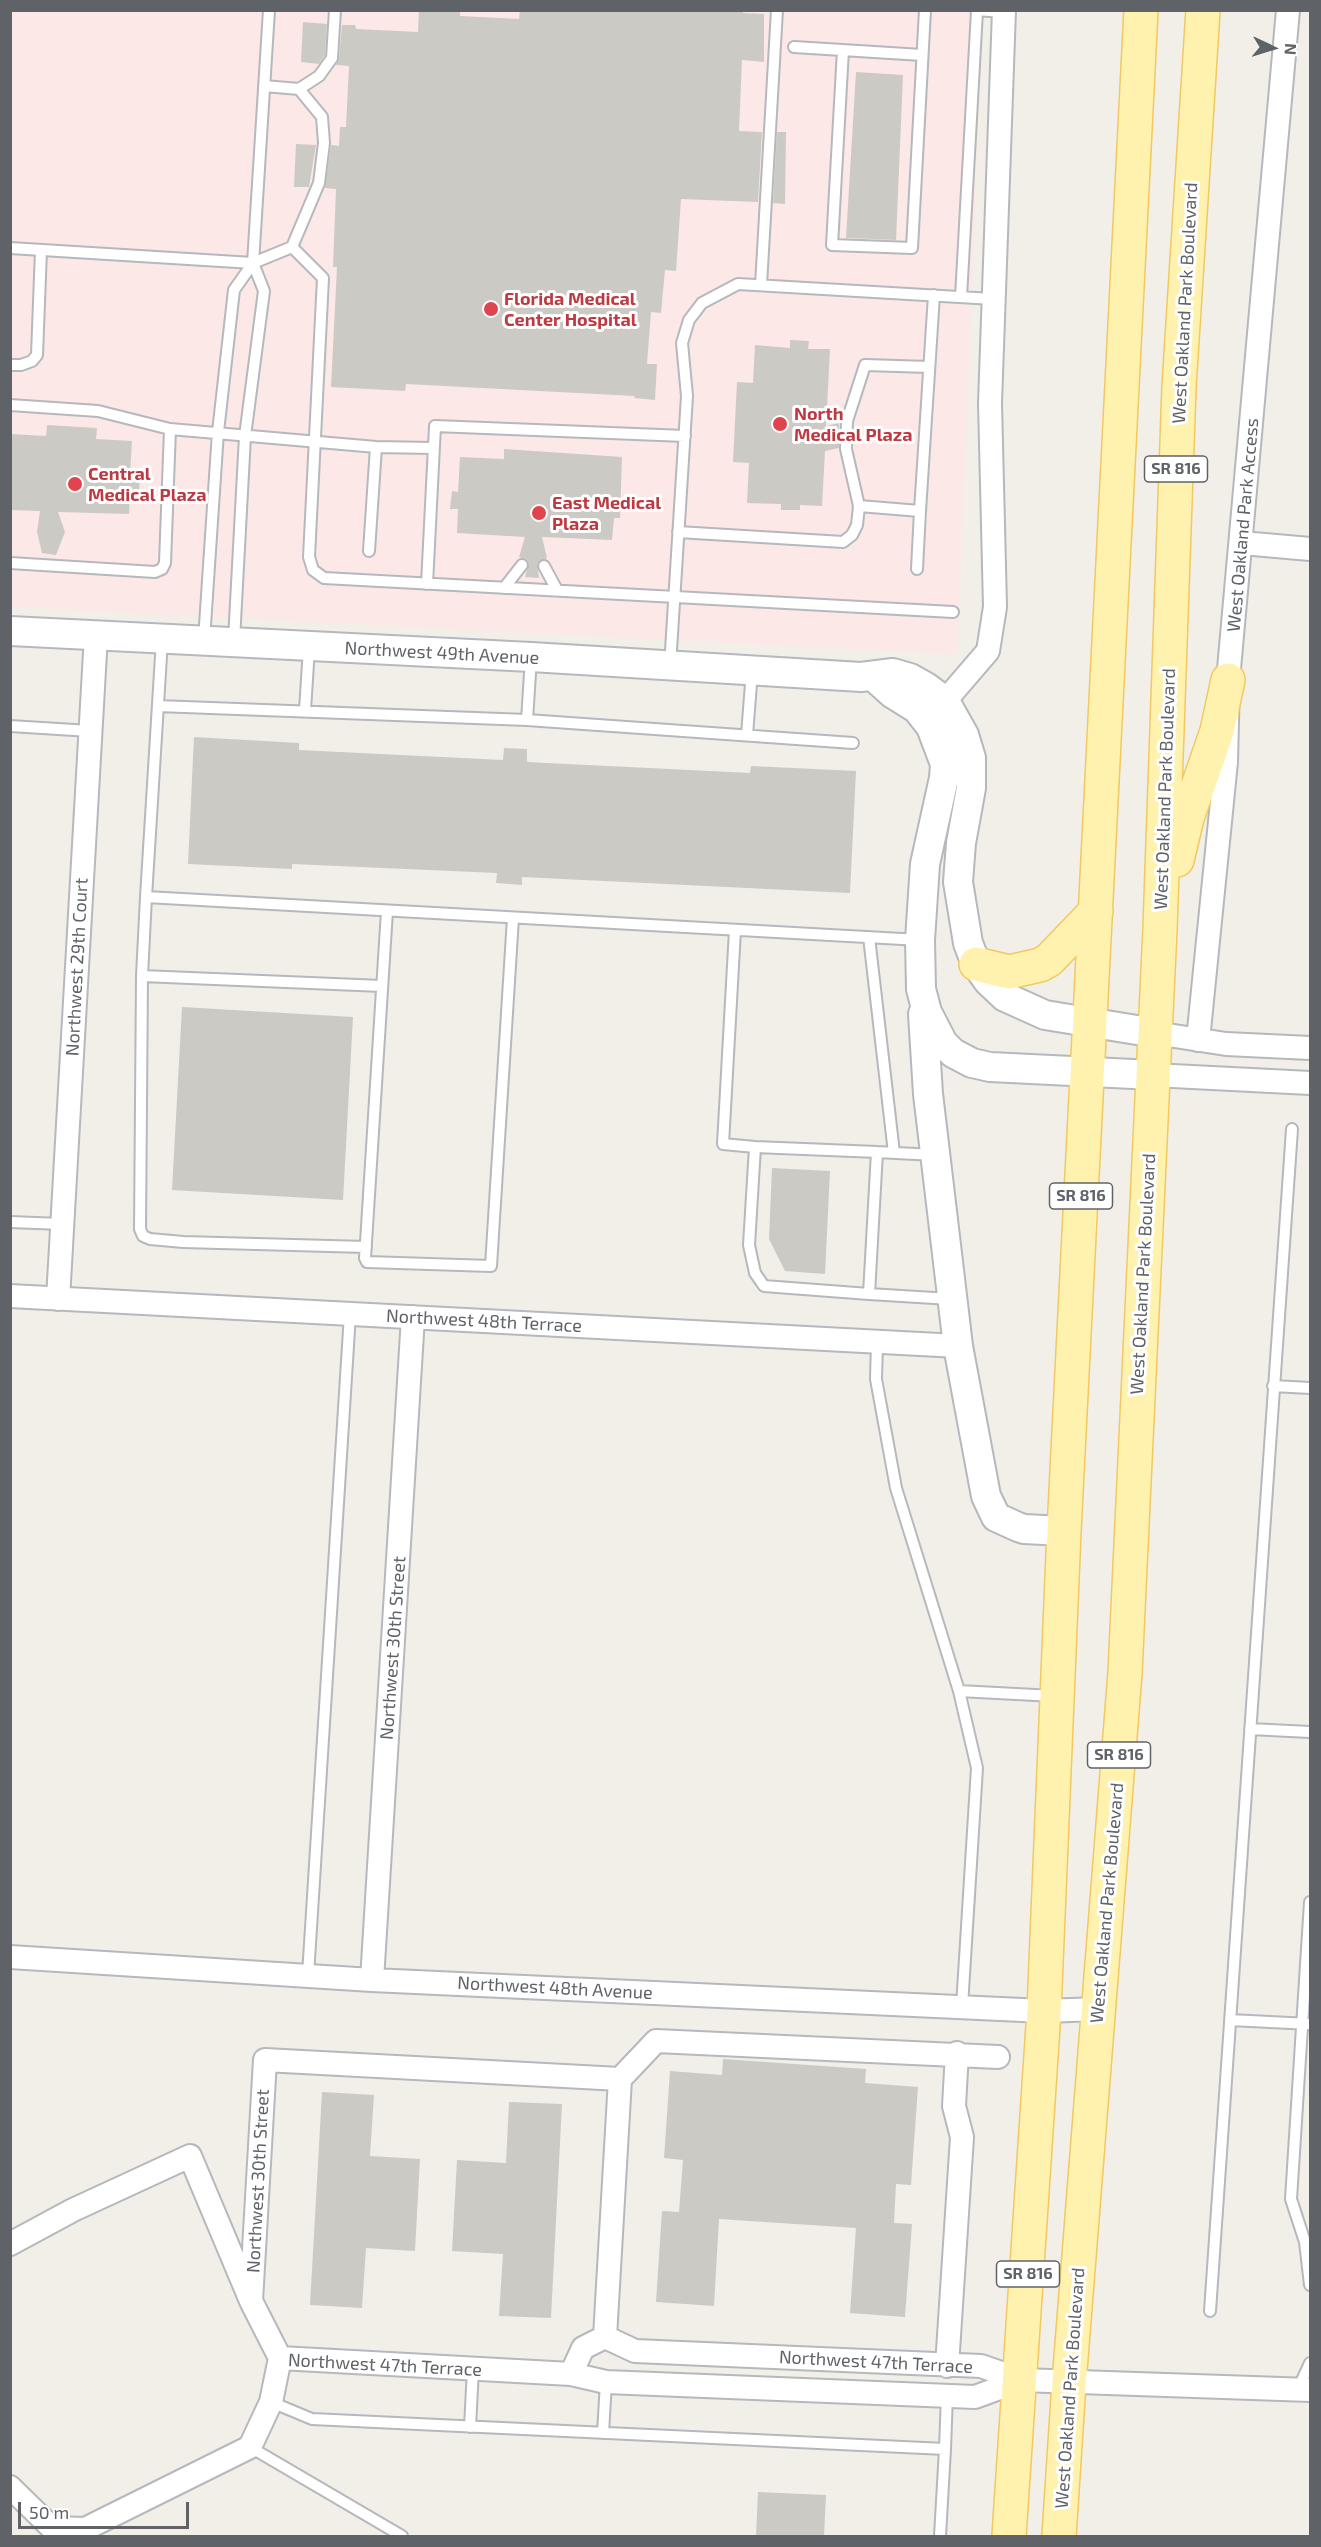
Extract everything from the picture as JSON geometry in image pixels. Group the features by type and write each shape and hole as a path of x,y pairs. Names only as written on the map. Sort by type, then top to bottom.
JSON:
{"main road":[{"name":"SR 816","path":"1009,2536 1044,2011 1064,1531 1141,10"},
{"name":"West Oakland Park Boulevard","path":"1059,2536 1125,1673 1160,929 1179,387 1203,10"},
{"path":"1160,929 1187,818 1211,751 1228,680"},
{"path":"976,964 1009,972 1040,965 1049,960 1096,911"}],"street":[{"name":"West Oakland Park Access","path":"1198,1040 1226,762 1228,680 1288,10"},
{"path":"945,701 988,651 995,607 990,403 1003,11"},
{"path":"1242,543 1311,549"},
{"name":"Northwest 49th Avenue","path":"10,631 531,657 752,671 873,676 893,673 910,678 945,701 963,735 971,758 971,788 961,843 958,882 966,933 976,964 988,981 1005,997 1045,1016 1155,1033"},
{"name":"Northwest 29th Court","path":"58,1299 96,635"},
{"path":"873,676 893,694 917,709 931,728 945,764 925,864 920,940 921,989 928,1094 958,1346 986,1496 996,1517 1024,1529 1064,1531"},
{"path":"921,989 927,1012 943,1043 953,1053 972,1063 1009,1069 1311,1083"},
{"path":"1155,1033 1226,1044 1311,1048"},
{"name":"Northwest 48th Terrace","path":"10,1296 958,1346"},
{"name":"Northwest 30th Street","path":"372,1980 414,1317"},
{"name":"Northwest 48th Avenue","path":"10,1957 372,1980 1044,2011 1099,2010"},
{"path":"571,2374 583,2348 605,2337 620,2079 656,2041 957,2053 998,2057"},
{"path":"947,2366 962,2137 954,2106 957,2053"},
{"name":"Northwest 30th Street","path":"251,2301 265,2060 620,2079"},
{"path":"10,2244 74,2210 190,2156 251,2301 280,2358"},
{"name":"Northwest 47th Terrace","path":"605,2337 635,2351 981,2366 1021,2380 1304,2389"},
{"name":"Northwest 47th Terrace","path":"250,2447 271,2402 280,2358 571,2374 606,2382 975,2397 1021,2380"},
{"path":"10,2487 52,2528 85,2529 250,2447"}],"lane":[{"path":"234,643 245,436 264,291 253,263 269,10"},
{"path":"264,86 298,89 319,76 332,58 335,10"},
{"path":"761,285 777,10"},
{"path":"843,50 832,245 912,248 925,10"},
{"path":"961,297 976,10 1003,11"},
{"path":"794,47 922,55"},
{"path":"10,248 253,263 292,247 319,183 324,143 322,117 298,89"},
{"path":"292,247 323,278 309,557 313,570 324,578 953,612"},
{"path":"10,365 21,365 32,361 37,355 41,250"},
{"path":"204,642 218,432 234,290 253,263"},
{"path":"670,667 687,396 682,344 689,320 702,303 738,284 993,299"},
{"path":"917,569 934,295"},
{"path":"678,532 843,542 852,535 857,525 859,507 846,449 847,421 865,365 929,367"},
{"path":"10,405 98,411 170,429 376,447 433,448"},
{"path":"428,584 435,426 685,436"},
{"path":"10,563 155,572 162,569 165,563 170,429"},
{"path":"369,551 376,447"},
{"path":"859,507 920,511"},
{"path":"504,588 522,565"},
{"path":"544,567 558,590"},
{"path":"162,640 142,976 140,1229 143,1236 150,1239 183,1242 366,1247"},
{"path":"305,710 309,646"},
{"path":"527,720 531,657"},
{"path":"747,735 752,671"},
{"path":"158,706 527,720 853,742"},
{"path":"10,726 90,731"},
{"path":"146,897 920,940"},
{"path":"387,911 365,1258 367,1262 491,1266 513,918"},
{"path":"735,930 723,1144 935,1155"},
{"path":"869,937 894,1153"},
{"path":"142,976 382,986"},
{"path":"1210,2311 1292,1129"},
{"path":"755,1147 749,1245 755,1273 764,1286 953,1299"},
{"path":"869,1294 877,1152"},
{"path":"10,1222 62,1224"},
{"path":"308,1976 350,1314"},
{"path":"877,1342 876,1379 896,1488 959,1691 977,1768 962,2006"},
{"path":"1273,1386 1311,1388"},
{"path":"959,1691 1058,1697"},
{"path":"1250,1729 1311,1731"},
{"path":"1311,1902 1307,2024 1291,2199 1308,2237 1311,2285"},
{"path":"1230,2020 1307,2024"},
{"path":"1304,2389 1311,2363"},
{"path":"470,2427 473,2369"},
{"path":"603,2433 606,2382"},
{"path":"940,2536 947,2395"},
{"path":"271,2402 312,2420 945,2449"},
{"path":"250,2447 402,2536"}],"shaded area":[{"name":"Florida Medical Center Hospital","path":"10,11 983,11 957,654 11,607"}],"building":[{"path":"419,10 460,10 460,16 519,19 520,10 743,10 743,13 764,14 764,62 742,60 739,131 762,132 758,202 681,199 676,271 665,270 661,313 651,312 647,364 657,364 655,400 634,398 635,396 406,384 405,391 331,387 337,267 333,267 336,189 325,188 331,145 339,146 340,127 346,127 349,66 336,65 339,58 342,25 355,25 356,29 418,32"},
{"path":"303,22 327,24 325,55 319,64 301,62"},
{"path":"856,72 903,75 896,240 846,238"},
{"path":"777,132 786,132 785,204 773,203"},
{"path":"296,144 316,145 309,187 294,187"},
{"name":"North Medical Plaza","path":"790,340 809,341 808,349 830,349 826,426 839,423 839,448 825,451 822,506 800,505 800,510 781,510 781,504 747,503 749,463 733,462 737,382 753,383 755,345 790,348"},
{"name":"Central Medical Plaza","path":"47,425 97,428 96,439 132,441 130,474 140,475 139,495 130,494 129,514 58,512 65,532 56,555 42,553 37,532 40,511 10,510 10,434 46,436"},
{"name":"East Medical Plaza","path":"504,449 622,457 620,518 614,518 612,540 542,537 547,558 537,563 539,578 525,577 529,563 526,559 519,557 525,537 457,533 458,509 450,509 452,491 458,492 460,457 504,459"},
{"path":"194,737 299,743 299,750 503,760 504,748 527,749 527,762 750,773 751,766 856,771 850,893 522,877 522,885 496,883 497,873 292,864 292,869 188,864"},
{"path":"182,1007 353,1017 343,1200 172,1190"},
{"path":"772,1168 830,1171 825,1274 785,1271 769,1239"},
{"path":"723,2059 866,2069 865,2083 918,2087 911,2185 896,2184 894,2223 912,2224 905,2317 850,2313 856,2228 719,2219 714,2306 656,2302 662,2211 679,2212 683,2160 664,2158 670,2071 722,2075"},
{"path":"322,2092 374,2095 370,2156 420,2159 415,2251 366,2248 362,2308 310,2305"},
{"path":"509,2102 562,2104 551,2318 499,2316 503,2254 452,2251 457,2160 506,2163"},
{"path":"758,2492 826,2495 824,2536 756,2536"}],"place":[{"name":"Florida Medical Center Hospital","path":"491,309"},
{"name":"North Medical Plaza","path":"780,424"},
{"name":"Central Medical Plaza","path":"75,484"},
{"name":"East Medical Plaza","path":"539,513"}]}
